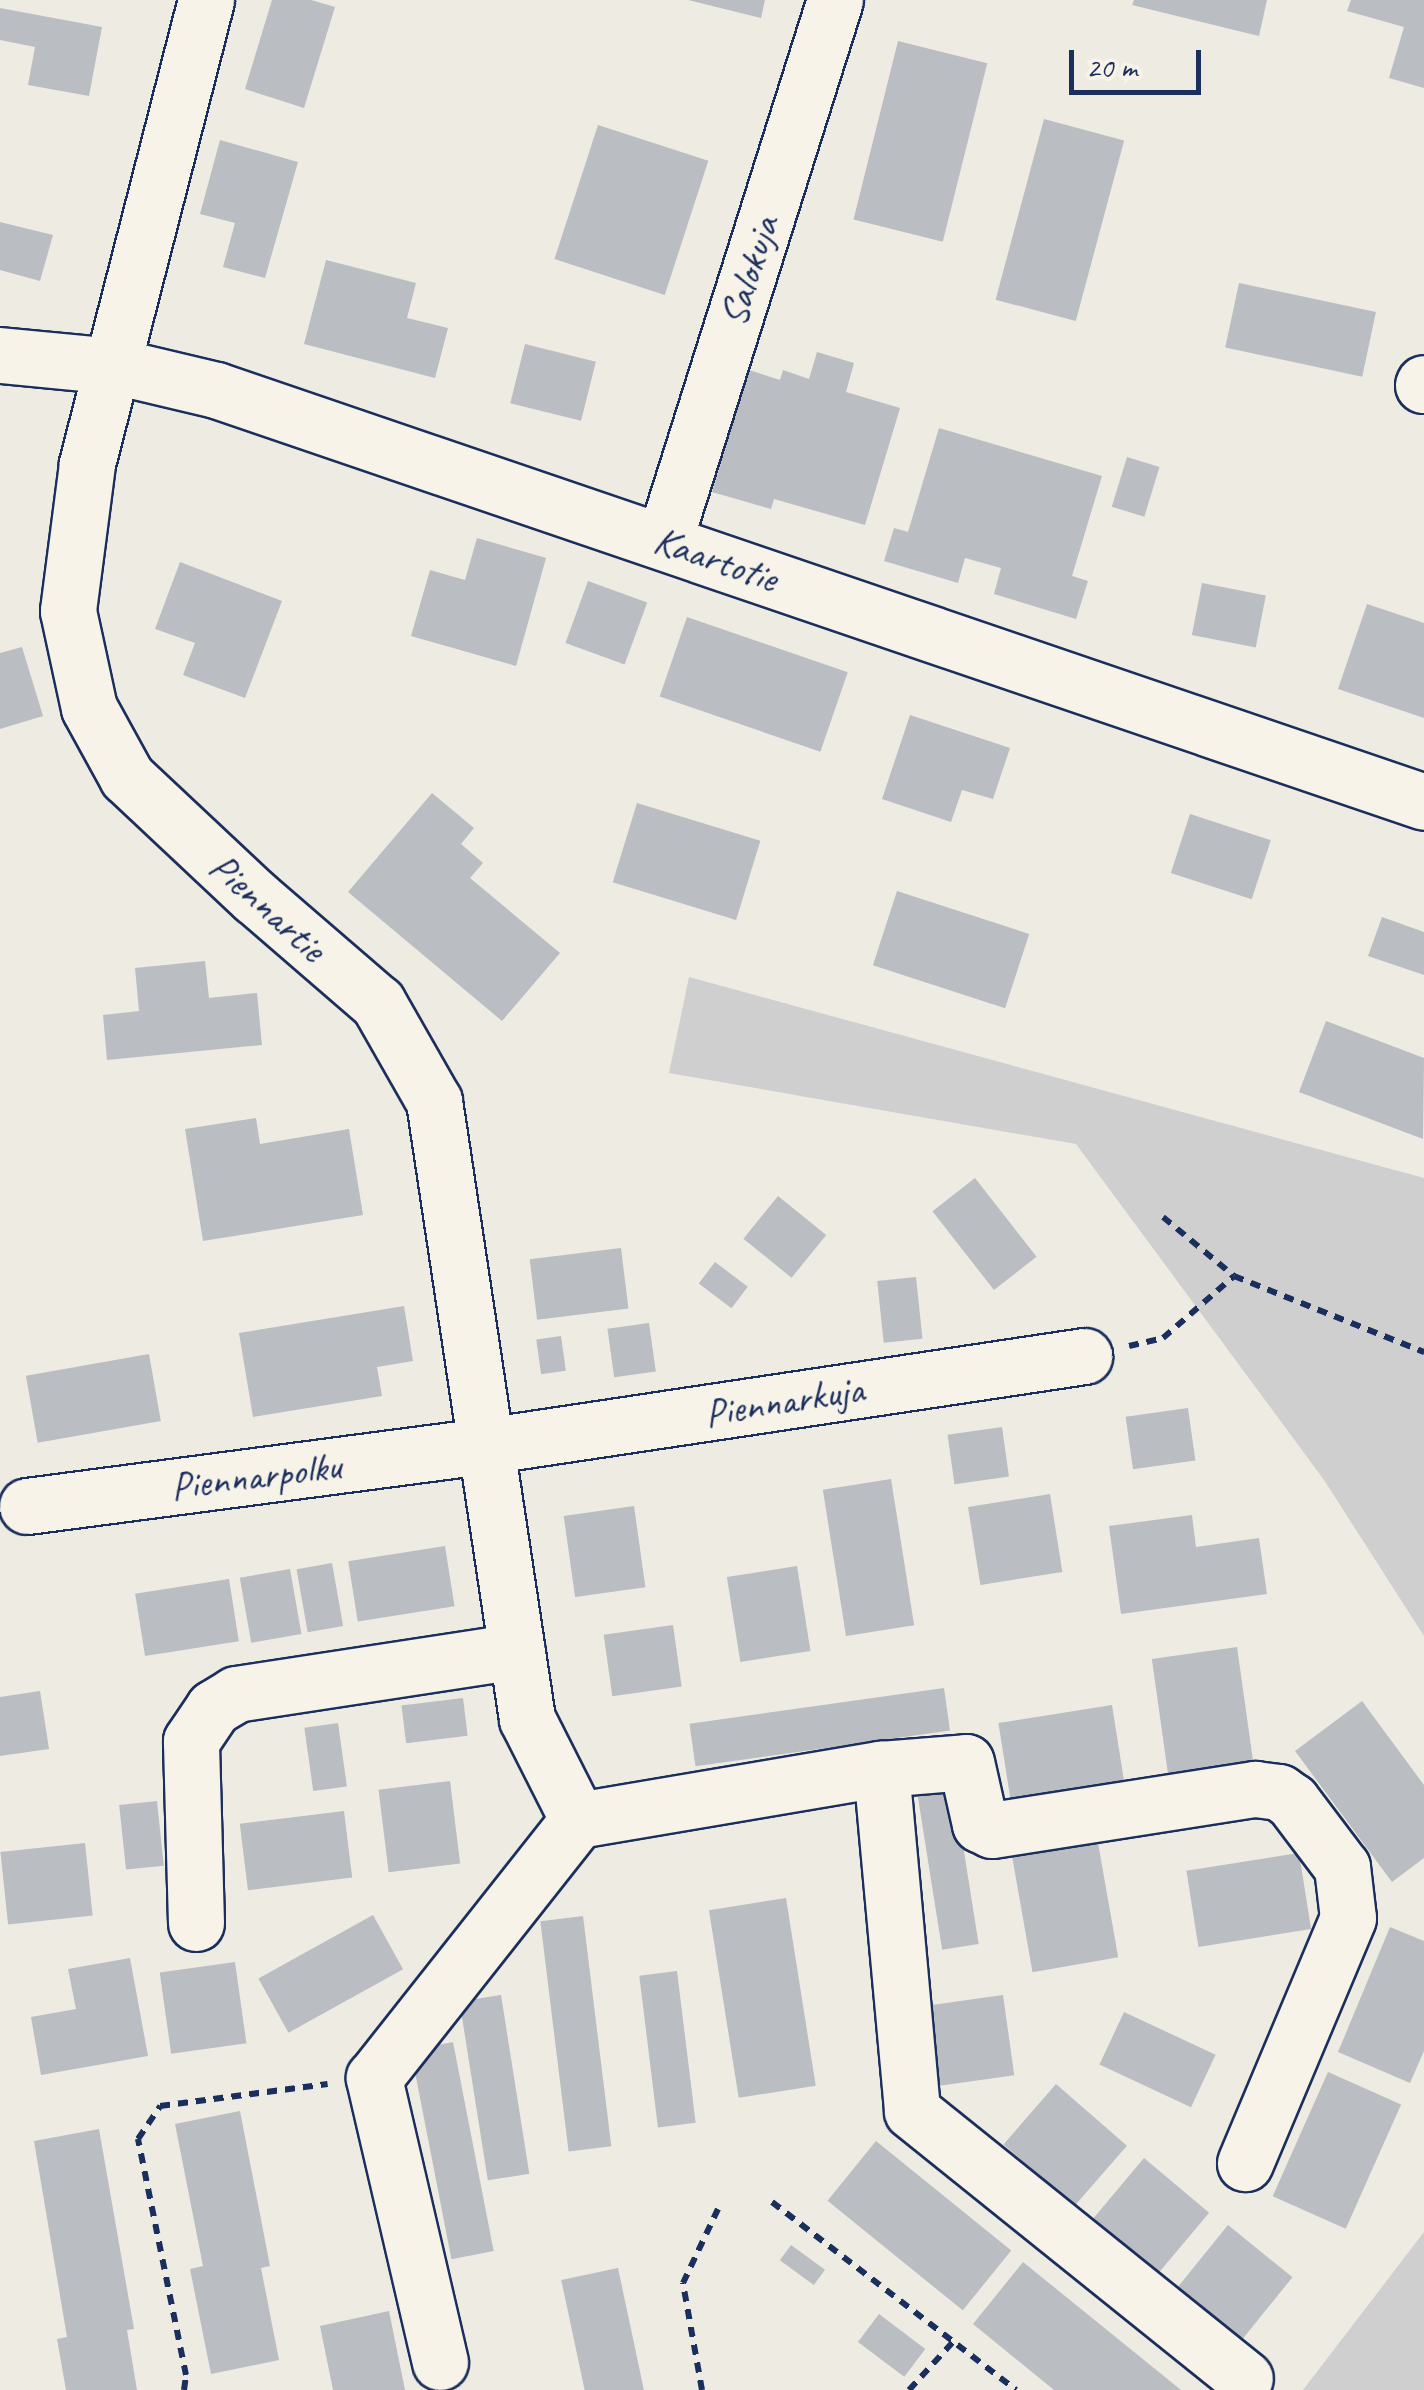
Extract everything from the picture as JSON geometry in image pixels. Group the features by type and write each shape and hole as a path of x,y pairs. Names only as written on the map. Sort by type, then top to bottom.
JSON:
{"street":[{"name":"Piennartie","path":"206,0 134,268 115,366 87,464 68,611 89,708 128,777 255,897 378,1003 434,1101 527,1719 578,1820"},
{"name":"Salokuja","path":"664,542 835,0"},
{"name":"Kaartotie","path":"0,354 115,366 216,390 1424,802"},
{"name":"Piennarkuja","path":"485,1446 1084,1356"},
{"name":"Piennarpolku","path":"27,1506 485,1446"},
{"path":"196,1924 191,1741 213,1708 236,1694 516,1651"},
{"path":"440,2362 374,2078 578,1820 881,1770 966,1762 980,1824 992,1830 1255,1790 1278,1792 1292,1801 1342,1867 1348,1918 1245,2163"},
{"path":"881,1770 912,2111 1245,2379"}],"path":[{"path":"1163,1217 1234,1276 1424,1352"},
{"path":"1084,1356 1164,1338 1234,1276"},
{"path":"184,2390 186,2375 138,2139 160,2106 374,2078"},
{"path":"772,2202 1016,2390"},
{"path":"702,2390 683,2284 718,2209"},
{"path":"909,2390 953,2342"}],"shaded area":[{"path":"689,977 1424,1178 1424,1636 1324,1480 1076,1144 669,1073"},
{"path":"1424,2232 1424,2390 1303,2390"}],"building":[{"path":"272,0 311,0 335,7 304,108 245,89"},
{"path":"688,0 765,0 761,18"},
{"path":"1134,0 1267,0 1259,36 1132,5"},
{"path":"1351,0 1424,0 1424,88 1389,78 1404,27 1347,11"},
{"path":"0,8 102,27 89,96 28,85 35,47 0,40"},
{"path":"898,41 987,63 943,242 853,220"},
{"path":"1044,119 1124,140 1076,321 996,300"},
{"path":"598,125 708,161 665,295 554,259"},
{"path":"220,140 298,162 265,278 223,267 235,223 200,214"},
{"path":"0,222 53,235 40,281 0,270"},
{"path":"326,260 416,283 407,318 448,328 435,378 304,344"},
{"path":"1239,283 1376,312 1362,377 1225,348"},
{"path":"525,344 596,362 581,421 510,403"},
{"path":"817,352 854,363 846,392 900,408 865,525 774,499 771,509 712,492 749,370 780,380 783,370 809,379"},
{"path":"939,428 1102,476 1072,576 1088,581 1076,619 994,594 1001,568 965,558 958,583 884,561 894,528 908,532"},
{"path":"1127,457 1160,467 1144,517 1112,507"},
{"path":"477,538 546,558 516,666 411,636 430,570 465,580"},
{"path":"180,562 282,601 245,698 183,675 195,643 155,629"},
{"path":"588,581 647,603 625,665 565,643"},
{"path":"1202,583 1266,595 1256,647 1192,635"},
{"path":"1367,604 1424,623 1424,718 1338,689"},
{"path":"687,617 848,672 820,752 660,696"},
{"path":"22,647 43,716 0,729 0,653"},
{"path":"910,715 1010,748 993,799 962,790 951,822 882,799"},
{"path":"432,793 474,828 461,844 483,863 470,878 560,953 502,1021 348,892"},
{"path":"637,803 760,841 736,920 613,882"},
{"path":"1190,814 1271,840 1252,899 1171,873"},
{"path":"897,891 1029,934 1005,1008 873,965"},
{"path":"1382,917 1424,932 1424,975 1368,956"},
{"path":"205,961 209,998 257,993 262,1045 107,1060 103,1015 139,1011 135,968"},
{"path":"1326,1021 1424,1058 1423,1139 1299,1092"},
{"path":"256,1118 260,1144 349,1129 363,1215 203,1241 185,1129"},
{"path":"975,1178 1037,1257 994,1290 932,1211"},
{"path":"778,1196 826,1235 792,1278 743,1239"},
{"path":"621,1248 628,1309 537,1320 530,1259"},
{"path":"715,1262 748,1287 731,1308 699,1284"},
{"path":"916,1277 922,1339 884,1343 877,1281"},
{"path":"404,1306 413,1361 377,1367 382,1396 253,1417 239,1333"},
{"path":"649,1323 656,1372 614,1377 607,1329"},
{"path":"561,1336 566,1371 541,1374 536,1339"},
{"path":"149,1354 161,1421 38,1443 26,1376"},
{"path":"1188,1408 1195,1460 1133,1469 1126,1417"},
{"path":"1002,1427 1009,1477 954,1484 948,1435"},
{"path":"891,1479 914,1625 846,1636 823,1490"},
{"path":"1050,1494 1062,1572 980,1585 968,1507"},
{"path":"634,1506 645,1587 575,1597 564,1516"},
{"path":"1192,1515 1196,1547 1259,1538 1267,1594 1121,1614 1109,1526"},
{"path":"445,1546 455,1606 358,1622 348,1561"},
{"path":"332,1563 343,1626 308,1632 297,1569"},
{"path":"797,1566 810,1651 740,1662 727,1577"},
{"path":"290,1569 301,1634 251,1643 240,1578"},
{"path":"229,1579 239,1641 145,1656 135,1594"},
{"path":"673,1625 682,1686 612,1696 604,1635"},
{"path":"1237,1647 1253,1763 1168,1775 1152,1659"},
{"path":"944,1688 950,1731 695,1766 690,1724"},
{"path":"40,1691 49,1749 0,1756 0,1697"},
{"path":"463,1698 468,1736 406,1743 401,1706"},
{"path":"1362,1701 1424,1785 1424,1858 1392,1882 1295,1751"},
{"path":"1112,1705 1124,1782 1011,1800 998,1723"},
{"path":"338,1723 347,1786 313,1791 304,1728"},
{"path":"450,1781 460,1863 389,1872 379,1790"},
{"path":"953,1782 979,1944 942,1950 916,1788"},
{"path":"157,1801 164,1866 126,1870 119,1805"},
{"path":"344,1811 352,1878 248,1890 240,1824"},
{"path":"1097,1837 1118,1957 1033,1972 1011,1852"},
{"path":"85,1843 93,1916 8,1924 0,1852"},
{"path":"1299,1853 1311,1929 1198,1947 1186,1871"},
{"path":"786,1898 816,2086 739,2098 709,1910"},
{"path":"373,1915 403,1969 288,2033 258,1979"},
{"path":"583,1916 611,2146 569,2152 540,1921"},
{"path":"1390,1927 1424,1941 1424,2051 1410,2083 1338,2052"},
{"path":"130,1958 148,2056 41,2075 31,2017 76,2009 68,1969"},
{"path":"235,1962 246,2043 171,2054 160,1973"},
{"path":"677,1971 696,2123 658,2127 639,1976"},
{"path":"501,1995 529,2174 488,2180 460,2002"},
{"path":"1003,1995 1014,2075 927,2087 916,2007"},
{"path":"1124,2012 1216,2055 1191,2107 1099,2065"},
{"path":"453,2042 494,2251 451,2259 411,2050"},
{"path":"1328,2072 1401,2105 1346,2229 1273,2196"},
{"path":"1056,2084 1127,2146 1074,2206 1004,2144"},
{"path":"240,2111 270,2266 261,2268 279,2360 211,2374 190,2269 203,2266 175,2124"},
{"path":"99,2129 134,2329 127,2330 137,2390 66,2390 57,2339 67,2337 34,2141"},
{"path":"876,2141 1011,2251 963,2310 828,2201"},
{"path":"1144,2158 1209,2213 1158,2273 1093,2219"},
{"path":"1228,2225 1293,2277 1242,2339 1178,2287"},
{"path":"791,2245 825,2270 814,2285 780,2260"},
{"path":"1023,2262 1181,2390 1054,2390 973,2324"},
{"path":"618,2268 644,2390 585,2390 561,2280"},
{"path":"389,2311 405,2390 333,2390 320,2326"},
{"path":"879,2314 925,2349 904,2377 858,2342"}]}
